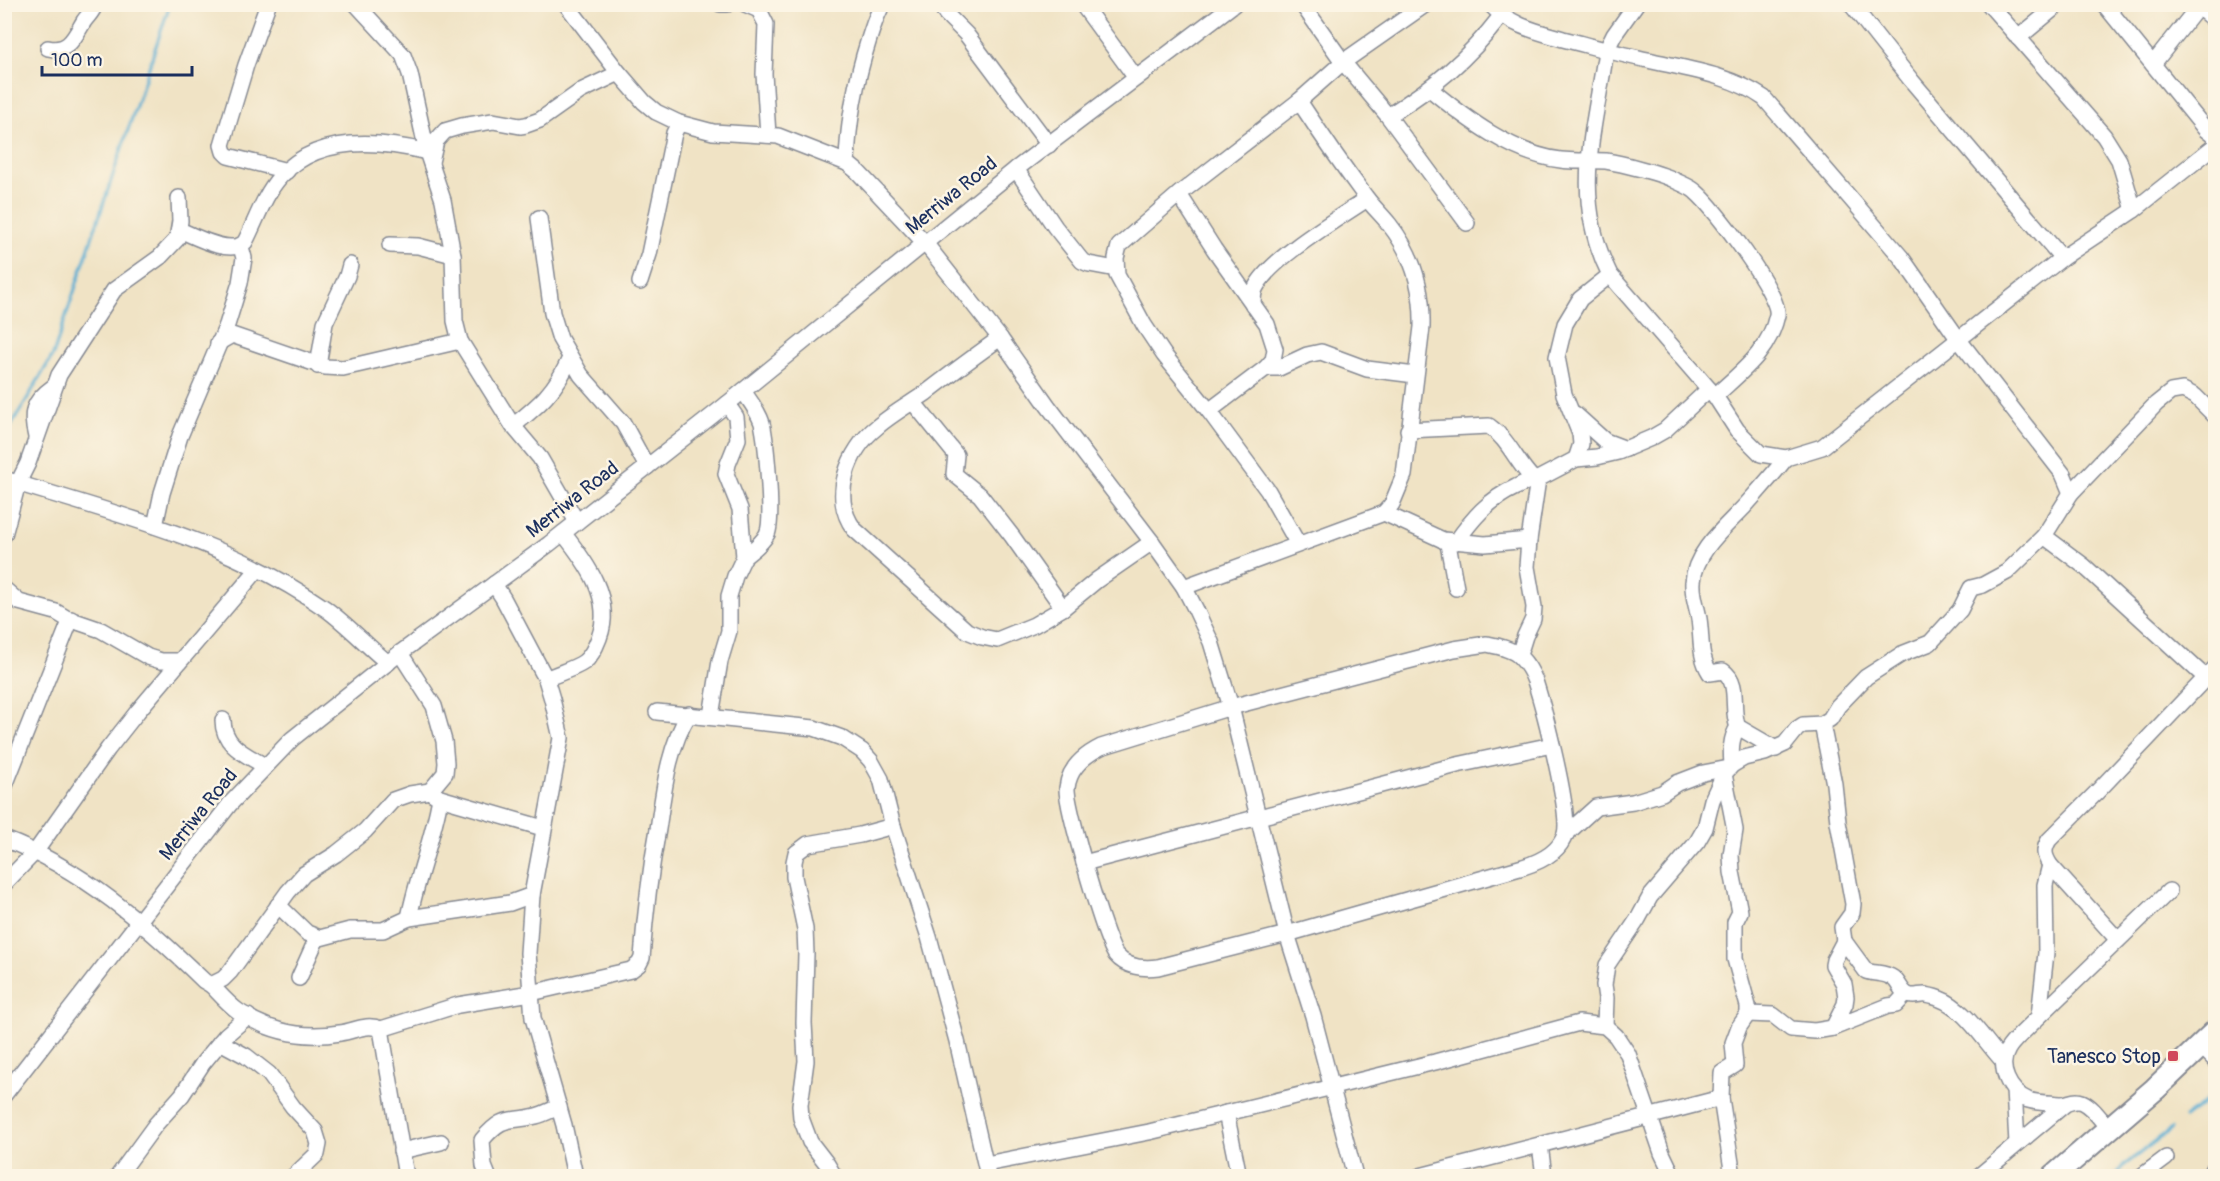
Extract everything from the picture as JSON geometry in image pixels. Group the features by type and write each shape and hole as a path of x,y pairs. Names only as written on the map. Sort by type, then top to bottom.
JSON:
{"highway":[{"path":"2063,1174 2109,1129 2155,1089 2211,1046"}],"street":[{"path":"48,48 61,49 69,45 93,11 95,4"},
{"path":"268,4 246,65 222,145 228,156 287,171"},
{"path":"356,4 403,55 410,74 429,157 443,200 453,255 455,321 460,341 513,426 540,458 577,522"},
{"path":"566,4 619,74 656,112 679,123 723,134 768,135 847,163 874,188 925,243 1000,338 1048,406 1184,587 1211,642 1231,707 1287,934 1332,1086 1355,1176"},
{"path":"720,4 728,4"},
{"path":"745,4 759,10 766,24 764,74 768,135"},
{"path":"847,163 851,110 861,65 883,4"},
{"path":"940,4 946,14 966,34 1049,145"},
{"path":"1082,4 1136,78"},
{"path":"1302,4 1343,62 1388,117 1467,223"},
{"path":"1298,544 1268,491 1143,325 1127,296 1116,269 1119,246 1179,194 1299,101 1343,62 1426,4"},
{"path":"1636,4 1614,35 1606,51 1588,162 1587,185 1592,225 1599,252 1610,275 1712,392 1737,430 1761,454 1786,458 1822,447 2062,258 2134,210 2216,145"},
{"path":"1851,4 1911,81 2062,258"},
{"path":"1989,4 2104,136 2119,160 2134,210"},
{"path":"2018,38 2059,4"},
{"path":"2104,4 2206,130 2216,138"},
{"name":"Merriwa Road","path":"4,1095 230,804 292,739 394,658 648,467 1016,169 1230,6"},
{"path":"2153,64 2196,6 2216,22"},
{"path":"1388,117 1430,89 1461,61 1496,10 1526,29 1606,51 1723,78 1749,87 1764,98 1900,257 1959,340 2063,474 2071,493"},
{"path":"429,157 436,141 445,131 493,121 526,125 540,120 581,91 619,74"},
{"path":"1430,89 1466,117 1508,143 1545,157 1607,162 1657,174 1695,190 1735,237 1774,296 1778,312 1772,333 1758,356 1665,429 1626,449 1598,457 1576,459 1502,493 1489,502 1476,514 1471,524 1448,544 1456,588"},
{"path":"1184,587 1384,513 1392,504 1404,475 1422,317 1414,267 1389,223 1367,199 1299,101"},
{"path":"640,282 649,254 674,133 679,123"},
{"path":"180,230 208,242 233,248 241,247 272,188 287,171 311,154 326,149 349,144 378,142 429,157"},
{"path":"1016,169 1076,255 1089,264 1116,269"},
{"path":"1179,194 1214,249 1267,324 1274,343 1274,357 1266,368 1209,411"},
{"path":"4,535 11,481 28,463 36,437 32,412 40,399 55,385 114,290 174,243 180,230 179,198"},
{"path":"1253,305 1256,287 1269,271 1314,235 1367,199"},
{"path":"539,218 552,313 560,339 570,358 597,394 623,423 648,467"},
{"path":"390,245 418,246 453,255"},
{"path":"155,526 162,493 179,439 227,325 243,270 244,258 241,247"},
{"path":"318,366 325,323 350,265"},
{"path":"1576,459 1581,440 1579,429 1562,387 1557,357 1565,324 1580,299 1610,275"},
{"path":"218,343 232,335 240,336 270,350 318,366 343,368 460,341"},
{"path":"1000,338 875,428 855,453 841,492 843,510 848,521 854,529 967,631 982,637 997,639 1034,625 1063,608 1096,580 1152,542"},
{"path":"1266,368 1279,368 1307,355 1322,352 1367,369 1416,375"},
{"path":"513,426 557,386 570,358"},
{"path":"1605,1026 1604,985 1607,965 1650,897 1697,842 1705,828 1712,800 1729,769 1744,758 1776,749 1785,744 1803,725 1821,724 1830,719 1838,706 1866,677 1902,654 1930,643 1960,610 1971,588 1983,585 2007,572 2044,536 2071,493 2156,404 2171,392 2183,390 2195,396 2216,417"},
{"path":"711,716 720,661 729,631 729,596 744,557 768,533 770,513 764,432 759,415 743,391"},
{"path":"913,402 956,455 954,474 980,495 1063,608"},
{"path":"727,404 736,417 738,439 726,474 740,509 744,557"},
{"path":"1571,410 1605,441 1626,449"},
{"path":"1408,430 1489,426 1514,451 1522,468 1535,479"},
{"path":"1733,1176 1721,1098 1722,1073 1736,1065 1732,1043 1748,1014 1748,1006 1735,959 1735,922 1740,912 1731,855 1735,830 1729,769 1733,735 1737,727 1733,687 1729,677 1723,671 1710,672 1702,652 1692,580 1696,567 1716,535 1743,508 1786,458"},
{"path":"1519,655 1533,619 1534,607 1527,567 1535,479"},
{"path":"11,481 208,544 258,569 326,610 394,658 434,706 444,741 447,763 435,795 435,824 414,892 409,918"},
{"path":"1384,513 1450,541 1485,544 1529,540"},
{"path":"546,679 585,661 595,648 604,618 600,590 583,558 563,533"},
{"path":"2044,536 2084,566 2210,672 2096,794 2049,840 2044,852 2050,866 2118,940"},
{"path":"4,884 36,851 108,749 258,569"},
{"path":"494,584 546,679 561,738 531,895 528,953 533,1018 559,1107 575,1176"},
{"path":"4,589 18,602 56,612 101,630 148,657 161,661 179,661"},
{"path":"4,788 71,619"},
{"path":"1565,835 1564,806 1552,745 1534,678 1519,655 1500,646 1473,645 1231,707 1101,747 1089,753 1078,763 1067,788 1084,863 1111,945 1116,955 1133,966 1148,969 1287,934 1533,864 1556,848 1565,835 1596,807 1633,802 1662,793 1677,783 1703,773 1729,769"},
{"path":"657,711 814,728 842,738 862,751 879,773 893,826 929,937 987,1170 1504,1045 1579,1023 1605,1026 1616,1036 1628,1054 1672,1176"},
{"path":"4,839 36,851 75,873 139,923 211,985 236,1010 273,1028 299,1035 343,1033 371,1025 381,1029 458,1005 531,993 631,970 639,964 642,958 652,860 662,800 671,757 682,726 689,714"},
{"path":"224,720 225,733 230,744 265,766"},
{"path":"1821,724 1834,784 1838,822 1853,904 1852,913 1842,927 1844,941 1868,972 1891,976 1906,994 1911,996 1923,994 1947,1002 1976,1028 2003,1061"},
{"path":"1737,727 1776,749"},
{"path":"1084,863 1456,765 1552,745"},
{"path":"211,985 223,979 230,972 300,877 336,854 365,831 393,800 410,794 435,795 543,828"},
{"path":"834,1176 810,1142 800,1116 806,1061 804,1023 807,954 805,929 794,877 794,862 796,853 808,844 860,835 893,826"},
{"path":"2039,1016 2046,953 2045,885 2050,866"},
{"path":"2064,1104 2027,1099 2014,1090 2006,1079 2003,1061 2007,1050 2039,1016 2169,891"},
{"path":"278,905 307,933 317,938 350,930 383,930 409,918 510,903 531,895"},
{"path":"299,978 317,938"},
{"path":"1833,1028 1845,1004 1846,990 1833,965 1844,941"},
{"path":"1748,1014 1773,1016 1787,1028 1796,1030 1833,1028 1888,1006 1896,1005 1906,994"},
{"path":"118,1176 156,1124 182,1095 220,1042 248,1016"},
{"path":"381,1029 406,1176"},
{"path":"220,1042 246,1056 269,1074 293,1107 315,1131 319,1144 317,1154 294,1176"},
{"path":"2014,1090 2017,1143"},
{"path":"1420,1176 1721,1098"},
{"path":"1979,1176 2064,1104 2074,1100 2084,1103 2109,1129"},
{"path":"488,1176 482,1140 494,1126 508,1119 536,1116 559,1107"},
{"path":"1226,1113 1239,1176"},
{"path":"401,1151 441,1142"},
{"path":"1539,1144 1544,1176"},
{"path":"2142,1176 2166,1158"},
{"path":"2210,1176 2216,1165"}],"waterway":[{"path":"4,438 53,355 170,4"},
{"path":"2184,1118 2216,1094"},
{"path":"2116,1176 2122,1167 2171,1129"}],"place":[{"name":"Tanesco Stop","path":"2173,1056"}]}
